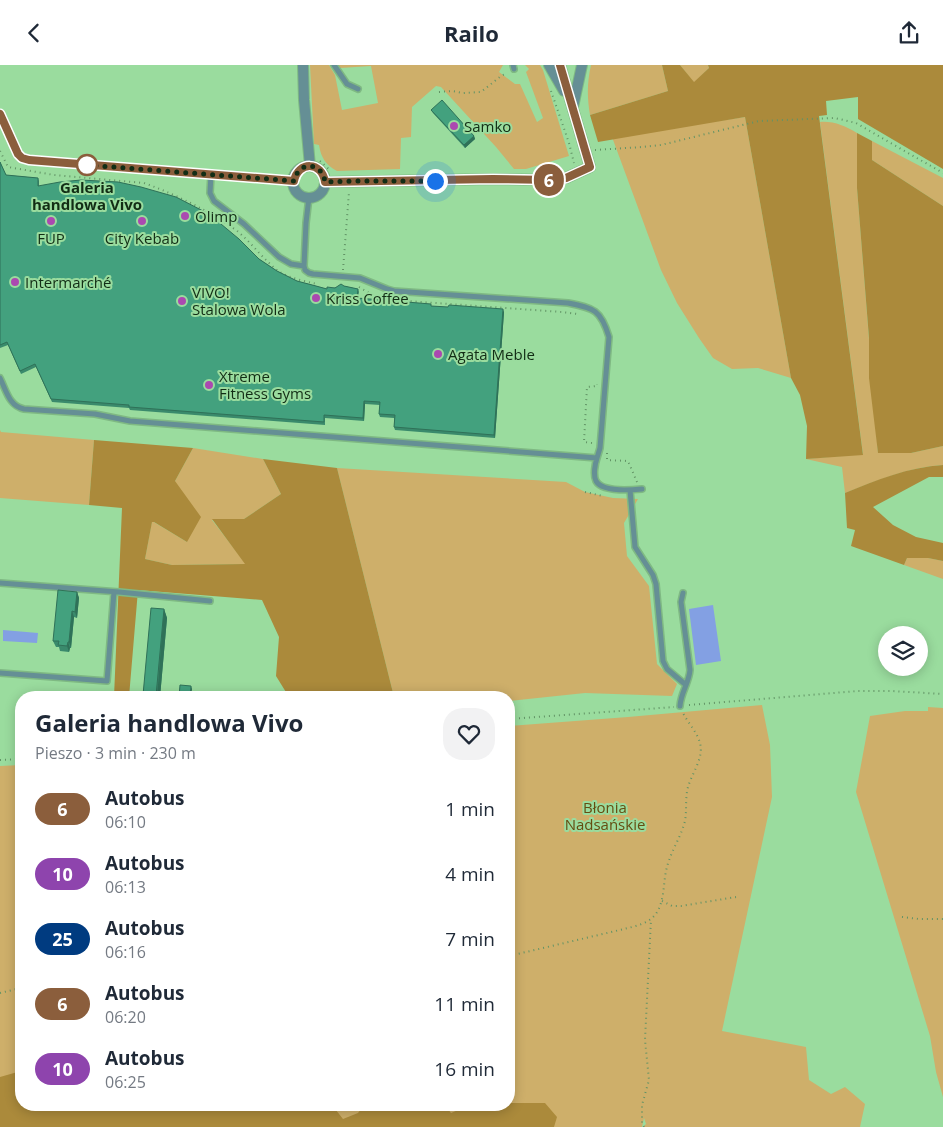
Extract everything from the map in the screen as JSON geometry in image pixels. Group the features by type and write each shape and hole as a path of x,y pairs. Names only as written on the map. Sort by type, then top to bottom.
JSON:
{"street":[{"path":"303,65 310,166"},
{"path":"549,65 572,108"},
{"path":"572,108 582,65"},
{"path":"325,182 493,179 552,180 566,178 590,167 562,68"},
{"path":"310,166 319,169 325,182 321,192 316,196 309,197 298,192 294,181 295,175 299,170 310,166"}],"lane":[{"path":"334,65 347,84 358,89"},
{"path":"0,114 18,154 25,159 294,181"},
{"path":"211,174 210,193 214,201 244,224 279,257 291,264 304,266"},
{"path":"309,197 304,266 308,273 360,278 394,291 568,303 586,306 594,310 605,323 609,337 600,445 595,465 596,481 601,486 610,488 640,489"},
{"path":"0,378 12,404 17,408 24,409 95,414 140,422 597,457"},
{"path":"630,490 635,547 653,575 656,584 663,661 667,669 686,685"},
{"path":"0,583 210,601"},
{"path":"0,673 107,681 114,592"},
{"path":"680,706 690,670 681,602 682,593"}],"path":[{"path":"440,92 481,92 514,67"},
{"path":"550,88 569,143 576,173"},
{"path":"585,152 599,149 660,145 759,121 835,117 856,123 943,173"},
{"path":"0,151 8,167 54,175 144,183 152,186 190,202 219,219 238,232 279,271 302,281 317,284 324,275"},
{"path":"342,276 349,181"},
{"path":"357,286 380,299 562,311 581,315"},
{"path":"598,378 597,386 587,387 584,442 608,446 607,459 628,461 640,489"},
{"path":"515,719 858,691 943,694"},
{"path":"515,955 624,929 651,919 658,911 662,901 667,868 685,819 688,785 701,750 697,735 680,706"},
{"path":"0,760 15,759"},
{"path":"662,901 672,906 681,906 736,897"},
{"path":"902,917 943,919"},
{"path":"644,1127 642,1125 642,1105 649,1080 645,1040 651,919"},
{"path":"0,993 15,989"}],"green space":[{"path":"310,65 329,65 335,75 342,110 378,103 371,66 340,68 338,65 503,65 499,72 515,84 520,84 537,122 543,118 526,72 529,69 525,65 540,65 569,156 526,169 514,169 441,87 436,86 412,107 411,137 401,138 400,169 337,171 325,161 319,145 314,144"},
{"path":"591,65 662,65 668,91 590,115 588,90"},
{"path":"680,65 708,65 709,68 694,83"},
{"path":"745,117 791,378 758,368 732,369 713,358 677,303 661,270 612,137"},
{"path":"820,122 839,124 857,133 857,188 878,453 911,453 943,446 943,465 905,472 845,493 842,467 806,459 863,454"},
{"path":"872,141 943,178 943,206 872,160"},
{"path":"0,430 1,432 94,440 89,505 0,498"},
{"path":"193,448 263,459 281,494 244,519 212,520 246,564 172,565 145,559 152,521 187,542 175,481"},
{"path":"337,468 566,482 585,492 613,498 638,499 624,523 627,556 649,586 657,664 677,684 672,696 585,693 515,700 515,691 393,691"},
{"path":"907,558 928,558 943,561 943,579 904,565"},
{"name":"Błonia Nadsańskie","path":"762,705 770,745 772,797 722,1031 806,1047 809,1080 831,1094 845,1087 865,1104 860,1127 643,1127 646,1124 644,1118 642,1127 0,1127 0,766 15,765 15,1111 515,1111 515,726"},
{"path":"928,707 943,708 943,1097 936,1072 930,1036 856,792 870,716 905,711 928,711"}],"shaded area":[{"path":"662,65 680,65 694,82 709,68 708,65 943,65 943,169 858,119 858,97 826,101 827,115 819,116 863,455 806,459 807,426 800,395 791,378 745,117 598,142 590,115 668,91"},
{"path":"857,133 872,141 872,160 943,206 943,446 911,453 878,453 869,378 869,338 857,188"},
{"path":"94,440 193,448 175,481 201,517 187,542 152,522 145,559 172,565 245,564 212,519 244,519 281,494 263,459 337,468 393,691 285,691 276,676 279,637 262,600 138,590 130,691 114,691 122,508 89,505"},
{"path":"943,465 943,477 929,477 873,507 893,525 916,537 943,543 943,561 928,558 907,558 904,565 851,546 855,530 847,528 845,493 905,471"},
{"path":"15,1073 15,1111 337,1111 343,1119 360,1111 450,1111 451,1113 456,1111 515,1111 515,1103 545,1103 557,1117 554,1127 0,1127 0,1077"}],"water":[{"path":"713,605 721,661 696,665 689,609"},
{"path":"3,630 38,633 37,643 3,641"}],"building":[{"name":"Samko","path":"442,100 474,136 464,145 431,110"},
{"name":"VIVO! Stalowa Wola","path":"0,162 6,175 38,178 38,186 81,180 118,182 176,197 205,212 239,239 259,259 297,281 327,289 327,287 335,288 341,284 358,289 357,298 431,304 431,306 448,307 449,305 503,309 494,435 394,427 395,415 379,414 380,402 364,401 363,418 324,415 324,422 51,399 35,364 20,371 7,342 0,345"},
{"path":"58,590 77,592 75,612 72,611 67,646 58,645 59,641 53,641"},
{"path":"151,608 164,609 156,691 143,691"},
{"path":"180,685 191,686 191,691 180,691"}],"bus line":[{"name":"6","path":"0,114 18,154 22,158 29,160 294,181 295,175 299,170 310,166 319,169 325,182 493,179 552,180 566,178 590,167 560,65"}],"place":[{"name":"Samko","path":"454,126"},
{"name":"Galeria handlowa Vivo","path":"87,165"},
{"name":"Olimp","path":"185,216"},
{"name":"FUP","path":"51,221"},
{"name":"City Kebab","path":"142,221"},
{"name":"Intermarché","path":"15,282"},
{"name":"Kriss Coffee","path":"316,298"},
{"name":"VIVO! Stalowa Wola","path":"182,301"},
{"name":"Agata Meble","path":"438,354"},
{"name":"Xtreme Fitness Gyms","path":"209,385"}],"route":[{"path":"87,165 294,181 295,175 299,170 310,166 319,169 325,182 435,181"}]}
